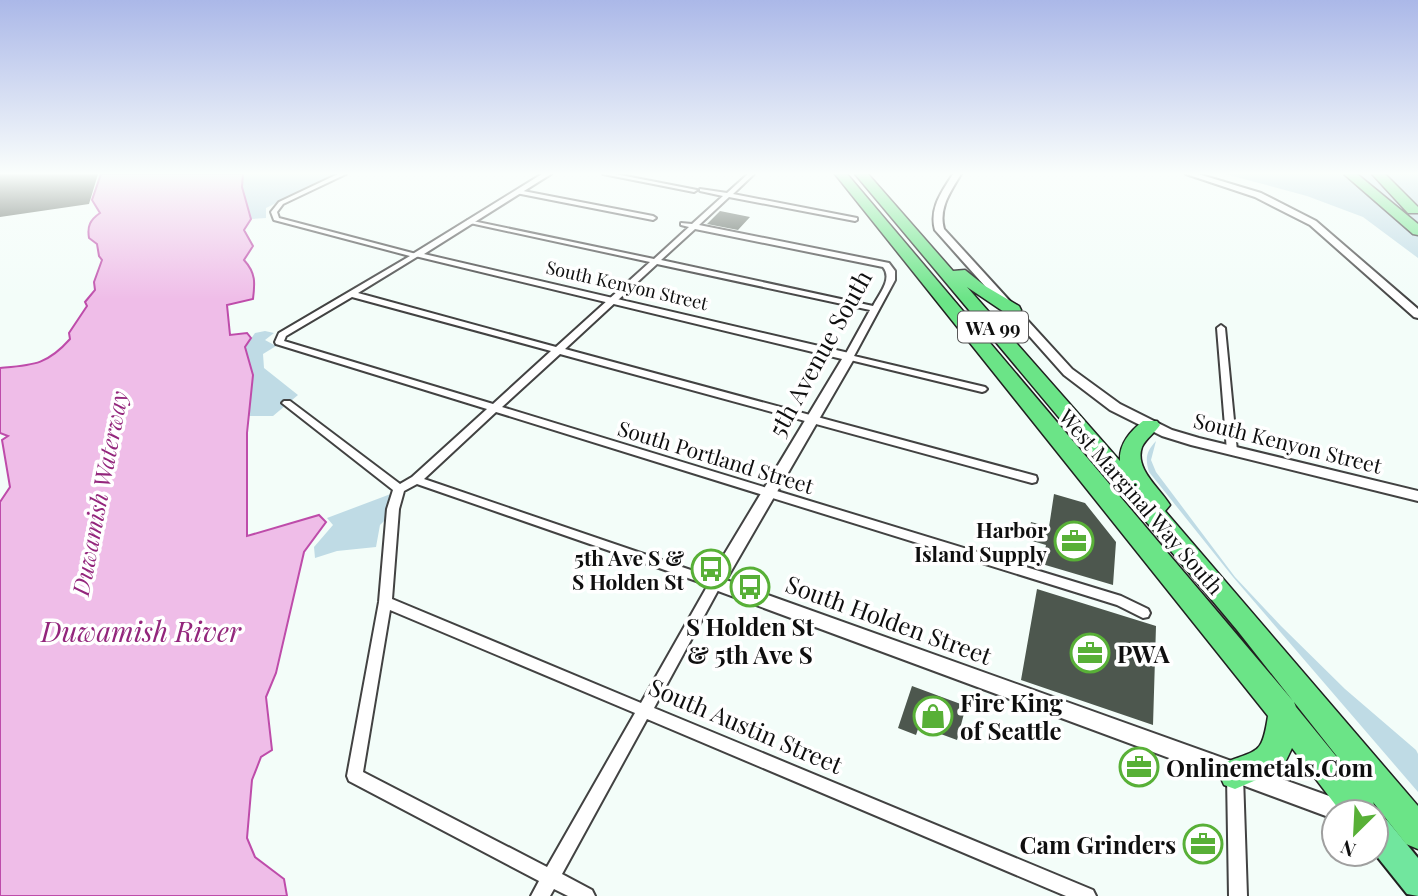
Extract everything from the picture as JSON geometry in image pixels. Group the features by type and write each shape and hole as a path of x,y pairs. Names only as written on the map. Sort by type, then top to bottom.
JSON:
{"highway":[{"name":"West Marginal Way South","path":"875,216 1283,710 1350,798"},
{"name":"West Marginal Way South","path":"897,216 1246,622 1418,832"},
{"path":"903,216 979,289 1013,310"},
{"path":"1150,425 1130,445 1131,463 1246,622"},
{"path":"1235,774 1271,759 1279,744 1283,710"},
{"path":"1390,848 1418,883"}],"street":[{"name":"South Kenyon Street","path":"274,216 281,222 982,389"},
{"path":"351,294 479,216"},
{"path":"637,216 653,219"},
{"path":"586,896 355,776 385,602 393,509 399,489 416,480 705,216"},
{"path":"837,216 855,219"},
{"path":"938,216 938,225 1077,379 1109,403 1150,425"},
{"path":"1300,216 1351,254 1418,314"},
{"path":"470,221 876,309"},
{"path":"683,224 694,226"},
{"name":"5th Avenue South","path":"540,896 716,583 849,358 891,280 889,268 879,263 694,226"},
{"path":"351,294 1032,479"},
{"name":"South Portland Street","path":"351,294 278,340 282,344 1121,601 1143,613"},
{"path":"1221,328 1232,451"},
{"path":"287,403 399,489"},
{"name":"South Kenyon Street","path":"1150,425 1184,439 1418,495"},
{"name":"South Holden Street","path":"416,480 716,583 1320,804"},
{"name":"South Austin Street","path":"385,602 1087,896"},
{"path":"1235,774 1238,896"},
{"path":"1390,829 1418,839"}],"shaded area":[{"path":"250,216 266,216 266,218 251,219"},
{"path":"1360,216 1418,216 1418,258"},
{"path":"255,333 274,333 265,340 276,346 263,354 264,368 298,395 273,416 249,416 253,376 245,347"},
{"path":"1156,441 1151,460 1156,472 1235,577 1345,689 1416,750 1418,792 1233,577 1149,472 1147,455"},
{"path":"396,492 389,516 380,525 376,547 337,551 315,558 314,547 333,525 327,518"}],"water":[{"name":"Duwamish River","path":"97,216 250,216 244,230 253,246 244,260 254,278 253,299 227,305 230,335 247,333 251,338 245,347 253,375 247,433 247,536 319,515 326,522 304,552 276,673 266,697 272,750 261,757 252,780 247,838 255,857 284,879 287,896 0,896 0,502 10,487 2,440 8,436 0,433 0,368 39,362 54,354 70,339 69,333 87,306 85,302 95,290 94,282 102,260 97,244 88,234"}],"building":[{"path":"715,216 750,217 738,230 707,224"},
{"name":"Harbor Island Supply","path":"1054,494 1085,503 1116,542 1113,585 1042,564 1046,545 1029,540 1029,532 1031,522 1049,527"},
{"name":"PWA","path":"1037,589 1156,626 1153,725 1021,680"},
{"name":"Fire King of Seattle","path":"912,686 966,706 957,740 919,726 916,735 898,728"}],"place":[{"name":"Harbor Island Supply","path":"1074,541"},
{"name":"5th Ave S & S Holden St","path":"711,569"},
{"name":"S Holden St & 5th Ave S","path":"750,587"},
{"name":"PWA","path":"1090,653"},
{"name":"Fire King of Seattle","path":"933,716"},
{"name":"Onlinemetals.Com","path":"1139,767"},
{"name":"Cam Grinders","path":"1203,844"}],"water label":[{"name":"Duwamish Waterway","path":"99,493"}]}
